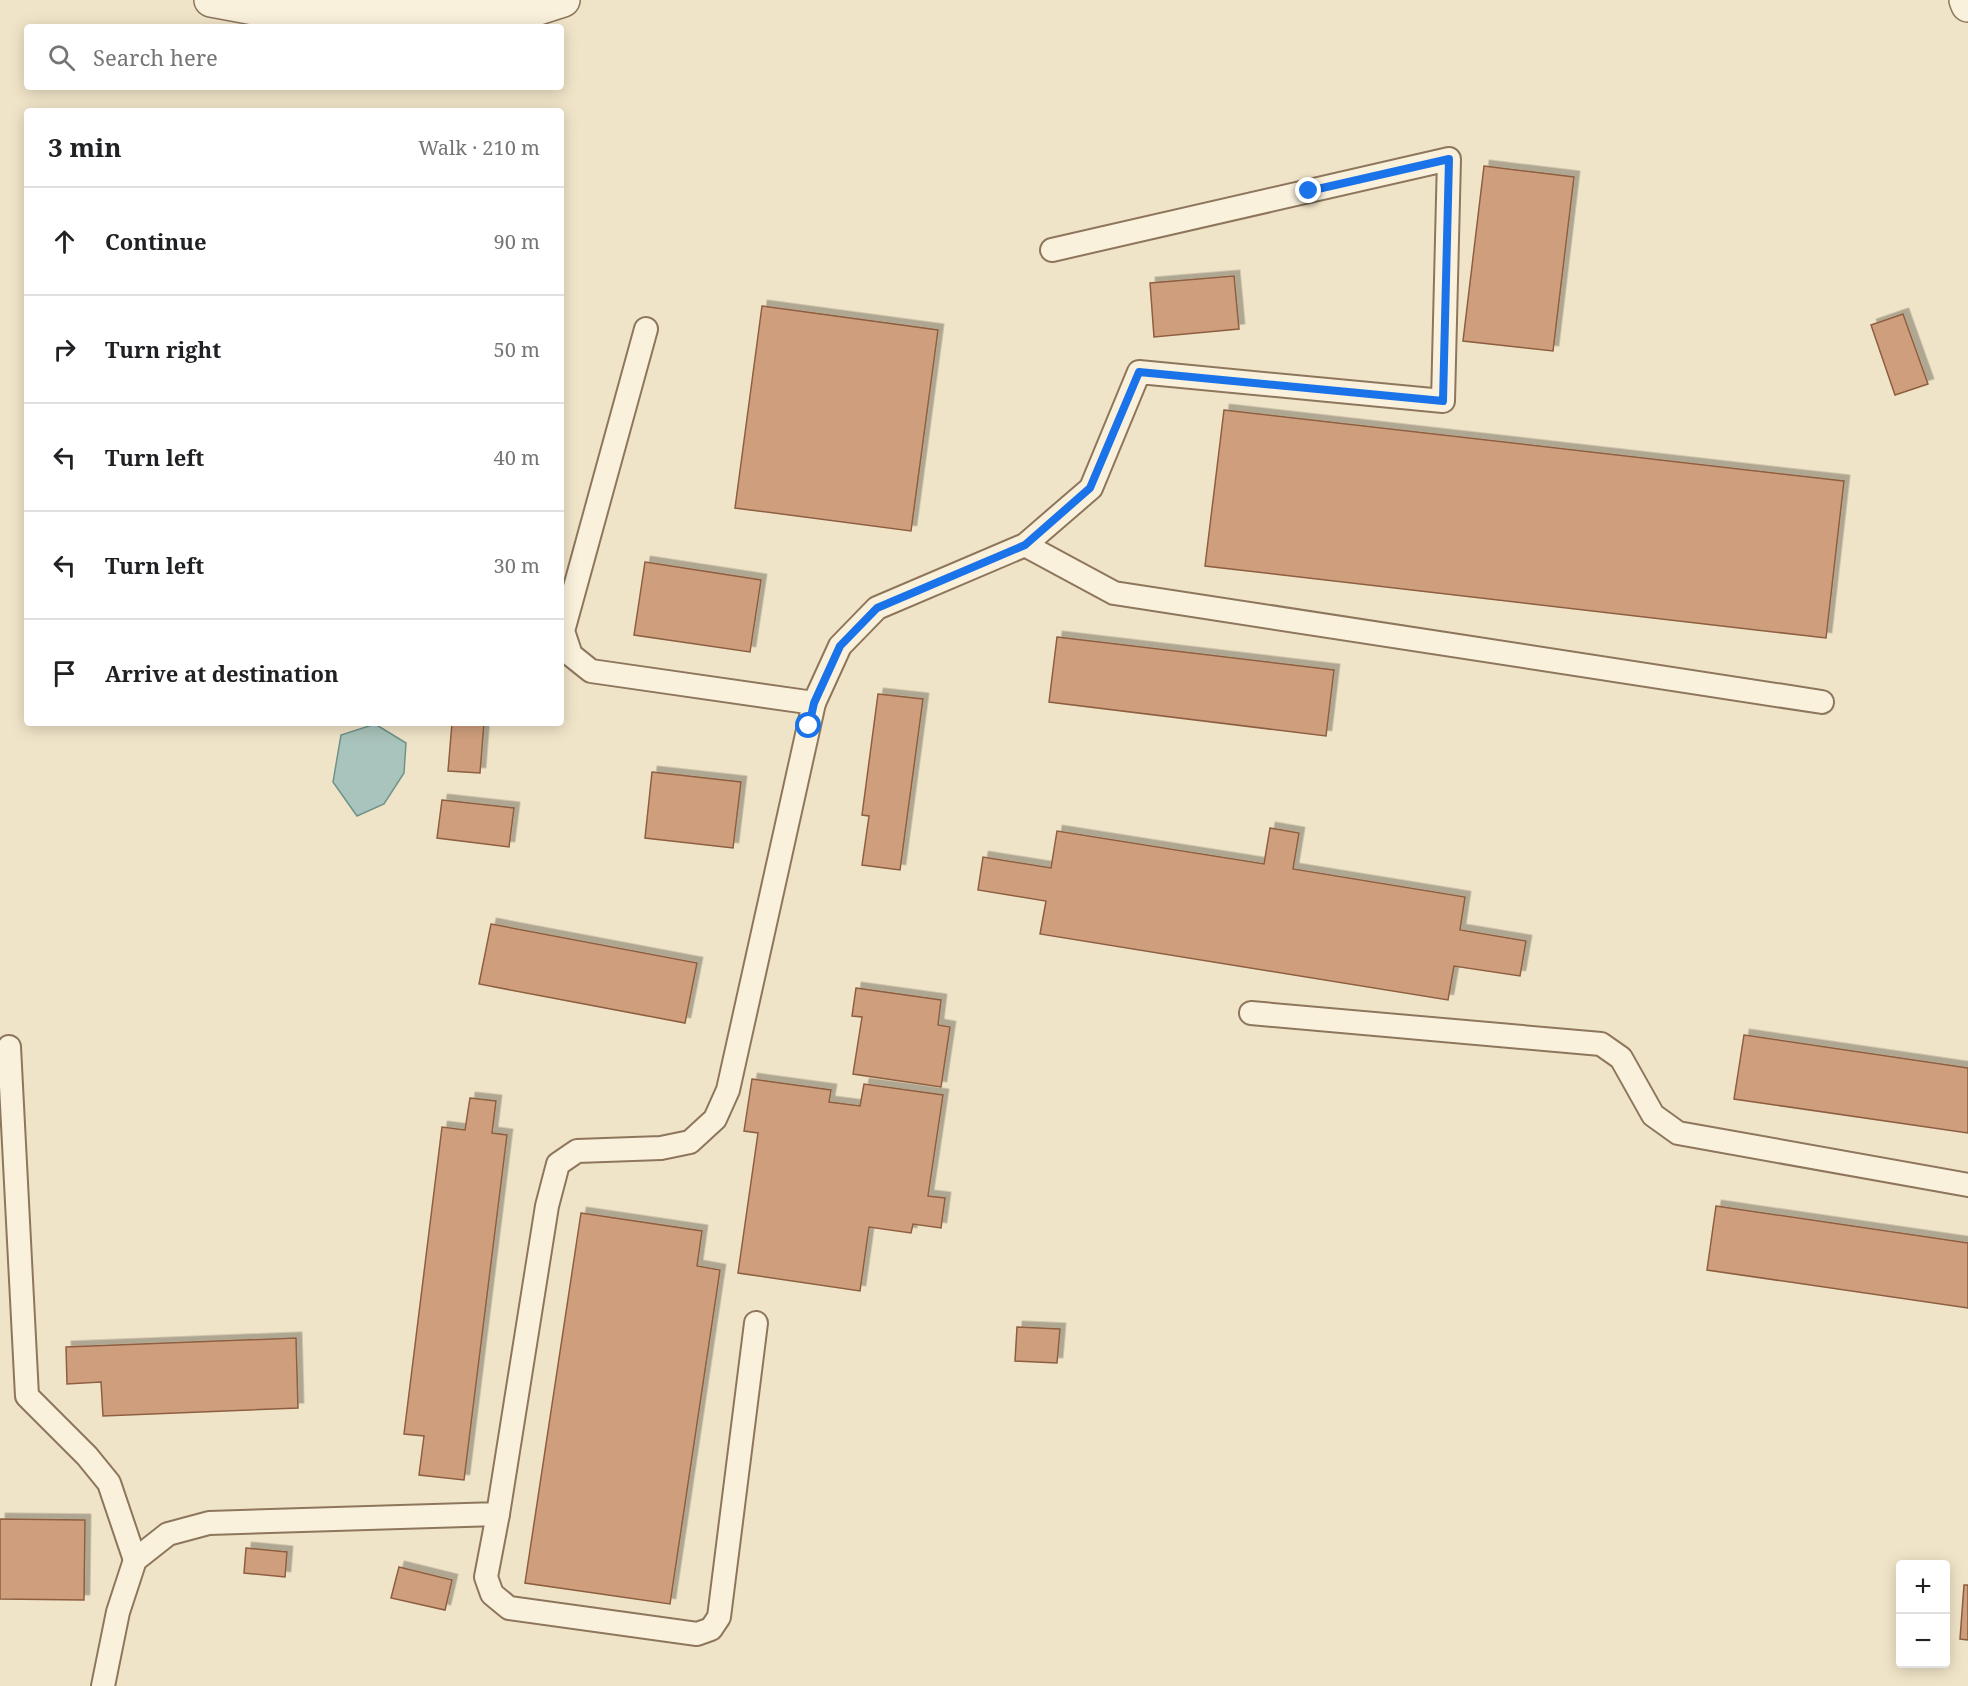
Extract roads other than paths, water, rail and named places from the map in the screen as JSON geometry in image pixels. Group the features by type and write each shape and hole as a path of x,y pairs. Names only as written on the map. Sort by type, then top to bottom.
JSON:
{"street":[{"path":"212,0 255,8 529,11 563,0"},
{"path":"1966,0 1968,5"}],"lane":[{"path":"756,1323 719,1617 711,1629 698,1634 509,1608 492,1594 486,1577 547,1206 558,1164 577,1151 661,1148 690,1142 715,1119 728,1090 814,703 840,646 877,608 1025,545 1090,488 1139,372 1443,401 1449,159 1052,250"},
{"path":"564,627 646,329"},
{"path":"1025,545 1114,593 1822,702"},
{"path":"564,634 571,655 591,671 814,703"},
{"path":"1251,1013 1601,1044 1621,1058 1653,1115 1678,1133 1968,1185"},
{"path":"9,1047 27,1396 87,1456 109,1483 135,1560"},
{"path":"103,1686 118,1612 135,1560 168,1534 208,1522 498,1514"}],"water":[{"path":"369,726 378,726 406,743 404,773 384,804 357,816 333,782 341,735"}]}
